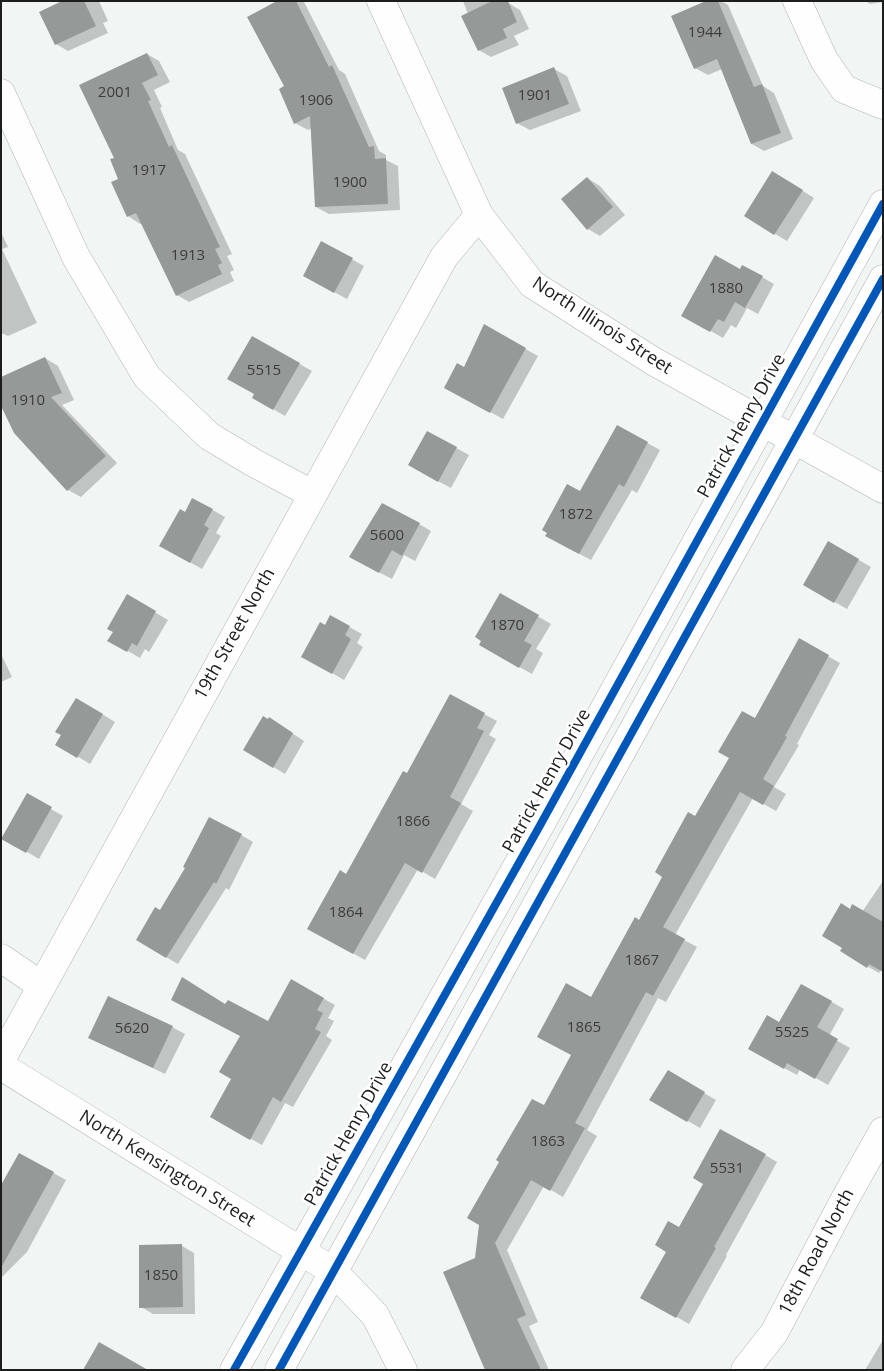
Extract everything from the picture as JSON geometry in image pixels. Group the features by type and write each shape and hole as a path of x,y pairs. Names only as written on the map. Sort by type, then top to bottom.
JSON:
{"street":[{"name":"North Illinois Street","path":"381,1 479,215 532,284 653,361 883,489"},
{"path":"797,1 824,60 844,89 883,105"},
{"path":"1,93 76,257 147,378 210,436 254,463 312,494"},
{"name":"Patrick Henry Drive","path":"234,1370 538,829 883,204"},
{"name":"19th Street North","path":"1,1060 444,257 479,215"},
{"path":"278,1370 883,279"},
{"path":"538,829 569,848"},
{"path":"1,958 42,986"},
{"name":"North Kensington Street","path":"1,1066 333,1271 375,1315 403,1370"},
{"name":"18th Road North","path":"745,1370 774,1333 883,1131"}],"building":[{"path":"62,1 84,1 96,26 55,45 39,12"},
{"path":"277,1 296,1 329,67 332,65 369,147 374,146 375,159 386,158 388,204 315,207 310,116 294,124 279,89 284,86 247,17"},
{"path":"492,1 508,1 517,22 503,29 507,38 478,51 461,16"},
{"path":"706,1 718,1 754,87 762,84 781,133 751,144 717,59 694,69 671,16"},
{"path":"147,53 158,75 142,83 151,100 148,101 169,147 172,145 220,247 215,249 222,263 218,265 222,274 176,296 136,213 127,217 111,182 118,179 110,159 114,158 79,85"},
{"path":"554,67 569,104 516,124 502,88"},
{"path":"772,171 803,190 774,235 744,216"},
{"path":"587,177 613,207 587,230 561,199"},
{"path":"321,241 353,258 334,293 303,276"},
{"path":"715,255 740,269 742,265 763,276 745,308 735,302 724,322 718,319 710,332 681,316"},
{"path":"484,324 526,348 490,413 444,388 457,363 464,367"},
{"path":"252,336 300,363 273,410 252,398 254,394 227,379"},
{"path":"45,357 62,393 51,397 106,456 67,491 14,433 1,406 1,377"},
{"path":"617,425 648,442 624,487 619,484 579,554 545,536 547,533 542,530 567,484 580,491"},
{"path":"427,431 457,447 438,482 408,465"},
{"path":"192,498 213,509 204,525 209,528 190,563 159,546 180,509 185,512"},
{"path":"382,503 420,523 402,556 392,550 379,573 349,557"},
{"path":"828,541 859,559 834,603 803,585"},
{"path":"500,593 539,615 524,641 532,645 519,668 479,645 481,641 475,637"},
{"path":"127,594 156,611 137,646 132,643 127,652 107,641 113,632 107,629"},
{"path":"330,615 350,626 345,635 351,639 332,674 301,657 320,622 325,625"},
{"path":"799,638 829,655 763,779 774,786 763,805 740,792 663,927 685,939 653,996 646,992 575,1123 585,1128 550,1191 531,1180 495,1243 526,1315 517,1319 541,1370 485,1370 443,1272 475,1258 479,1225 467,1218 499,1162 496,1160 532,1099 544,1105 571,1055 537,1037 566,983 591,997 635,917 639,920 662,877 655,872 688,812 695,816 729,758 718,752 742,711 755,718"},
{"path":"450,694 485,713 477,728 484,731 450,797 461,803 422,873 405,863 353,954 307,929 340,870 346,874 403,771 407,773"},
{"path":"76,698 103,714 77,758 55,745 61,735 55,732"},
{"path":"263,716 268,719 269,717 293,733 273,768 243,750"},
{"path":"27,793 52,807 26,853 1,839"},
{"path":"209,817 242,834 216,884 214,882 166,958 136,940 155,907 160,910 185,868 183,867"},
{"path":"841,903 850,909 852,904 883,922 883,972 869,964 867,968 840,951 842,948 822,936"},
{"path":"182,977 225,1004 228,1000 268,1021 291,979 324,998 317,1010 323,1013 315,1029 321,1032 281,1102 273,1097 250,1140 210,1117 231,1079 219,1072 240,1036 171,1000"},
{"path":"801,984 832,1001 817,1027 838,1039 815,1079 787,1063 784,1069 748,1049 767,1015 779,1022"},
{"path":"108,996 173,1026 153,1068 88,1038"},
{"path":"668,1070 705,1092 687,1122 649,1100"},
{"path":"720,1129 766,1154 676,1318 640,1298 666,1252 655,1245 668,1221 679,1227 703,1184 693,1178"},
{"path":"19,1153 54,1172 1,1268 1,1185"},
{"path":"182,1244 183,1307 139,1308 139,1245"},
{"path":"99,1342 148,1370 83,1370"}],"cycle path":[{"path":"234,1370 538,829 883,204"},
{"path":"279,1370 883,279"}]}
